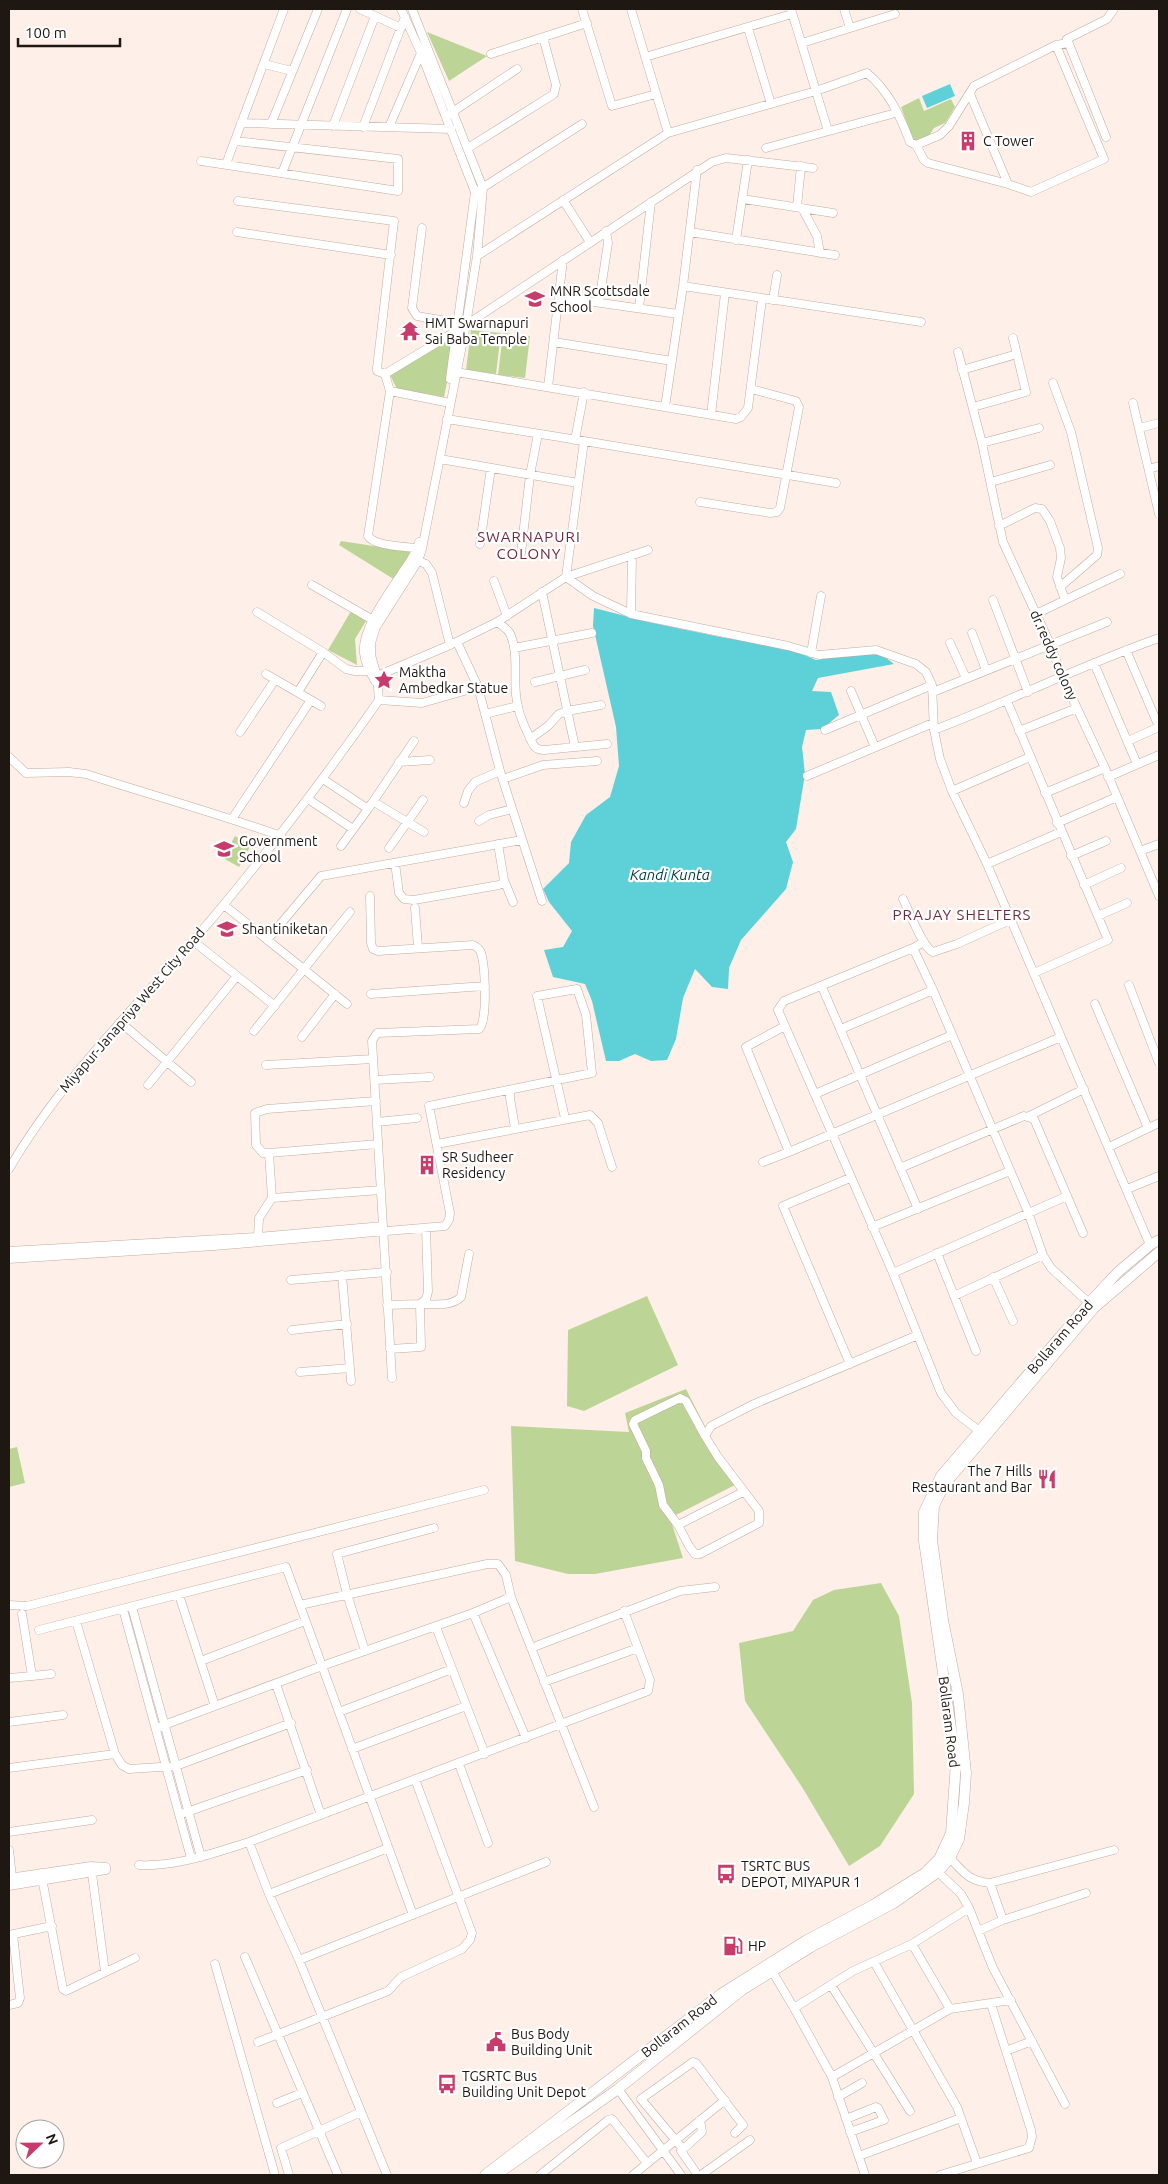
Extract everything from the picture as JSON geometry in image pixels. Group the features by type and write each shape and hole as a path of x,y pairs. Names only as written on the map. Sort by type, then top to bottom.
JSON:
{"main road":[{"name":"Bollaram Road","path":"496,2175 618,2089 719,2007 811,1947 894,1903 938,1872 950,1858 959,1840 966,1773 958,1694 943,1620 932,1540 934,1506 944,1485 1089,1303 1118,1272 1155,1242"},
{"name":"Bollaram Road","path":"485,2175 721,1994 807,1940 873,1905 925,1873 945,1850 951,1833 956,1763 924,1542 924,1512 941,1476 978,1430 1094,1308 1159,1252"}],"street":[{"path":"226,164 284,9"},
{"path":"270,124 318,9"},
{"path":"282,173 347,9"},
{"path":"360,9 400,28"},
{"path":"401,9 450,115 468,148 483,188 477,256 460,326 445,402 418,561 376,627 370,643 371,655 377,676 379,700 422,703 478,687"},
{"path":"378,685 369,671 363,651 364,641 373,620 420,549 440,459 456,372 475,192 451,129 450,115 412,9"},
{"path":"582,9 612,106 656,94"},
{"path":"633,9 668,133"},
{"path":"844,9 850,28"},
{"path":"1106,137 1067,39 1107,19 1114,9"},
{"path":"645,57 748,28 792,11 828,131"},
{"path":"802,43 895,14"},
{"path":"332,126 375,16"},
{"path":"362,126 405,18"},
{"path":"491,54 587,23"},
{"path":"748,28 771,104"},
{"path":"468,148 554,94 556,85 543,38"},
{"path":"916,146 940,135 974,86 1056,45 1068,43"},
{"path":"477,256 668,133 816,91 867,73 875,80 896,108 910,142 916,146 924,160 928,163 1031,192 1104,159 1056,45"},
{"path":"389,127 421,53"},
{"path":"264,64 292,71"},
{"path":"450,115 517,69"},
{"path":"970,94 1008,184"},
{"path":"766,148 892,114"},
{"path":"241,123 451,129"},
{"path":"475,192 582,124"},
{"path":"201,160 398,191 398,159 235,141"},
{"path":"385,374 712,162 726,158 813,168"},
{"path":"736,240 748,160"},
{"path":"801,166 799,207 817,236 820,253"},
{"path":"665,407 683,286 697,170"},
{"path":"743,199 833,213"},
{"path":"238,200 394,221 377,370 385,374 390,391 368,536 370,540 379,543 420,549"},
{"path":"563,200 590,242"},
{"path":"639,308 650,202"},
{"path":"422,228 413,311 417,316 460,326"},
{"path":"599,302 608,243 606,231"},
{"path":"237,232 391,255"},
{"path":"690,232 835,255"},
{"path":"548,387 563,260"},
{"path":"773,300 777,275"},
{"path":"683,286 762,299 834,307 921,322"},
{"path":"711,415 725,292"},
{"path":"559,297 678,314"},
{"path":"456,372 584,392 732,419 741,417 748,408 762,299"},
{"path":"973,406 1026,392 1013,338"},
{"path":"554,342 672,361"},
{"name":"dr.reddy colony","path":"958,352 998,510 999,526 1010,558 1050,644 1062,676 1158,891"},
{"path":"962,370 1017,354"},
{"path":"1053,383 1071,432 1098,548 1097,555 1060,587"},
{"path":"700,502 770,513 777,512 780,508 799,407 796,401 751,389"},
{"path":"390,391 445,402"},
{"path":"575,440 584,392"},
{"path":"1133,402 1159,510"},
{"path":"447,419 836,483"},
{"path":"1139,428 1159,423"},
{"path":"982,443 1038,428"},
{"path":"521,553 530,475 538,434"},
{"path":"566,577 584,441"},
{"path":"440,459 578,483"},
{"path":"991,482 1050,465"},
{"path":"1149,469 1159,466"},
{"path":"480,544 491,468"},
{"path":"999,526 1035,508 1042,509 1050,521 1060,548 1061,558 1056,572 1065,600"},
{"path":"377,676 453,644 497,622 566,577 648,550"},
{"path":"631,614 632,555"},
{"path":"418,561 426,564 432,573 453,644 478,687 501,775 542,901"},
{"path":"1036,614 1120,574"},
{"path":"566,577 593,596 631,614 788,646 811,653 826,655 868,650 884,652 916,664 926,672 932,688 934,727 940,759 952,791 987,864 1127,1189 1155,1242"},
{"path":"494,580 507,616"},
{"path":"312,585 373,620"},
{"path":"542,592 554,641 559,676 575,747"},
{"path":"811,653 821,596"},
{"path":"993,600 1028,692"},
{"path":"257,612 346,669 369,671"},
{"path":"497,622 508,630 514,648 518,706 534,747 538,750 607,744"},
{"path":"824,730 932,688 966,678 1107,622"},
{"path":"514,648 592,633"},
{"path":"972,633 986,670"},
{"path":"807,776 874,748 1007,701 1062,676 1159,638"},
{"path":"950,642 966,678"},
{"path":"1126,650 1159,727 1128,741"},
{"path":"298,692 322,652"},
{"path":"1094,664 1138,764"},
{"path":"535,682 585,670"},
{"path":"266,674 321,706"},
{"path":"240,732 275,680"},
{"path":"851,691 874,748"},
{"path":"232,819 312,700"},
{"name":"Miyapur-Janapriya West City Road","path":"9,1169 52,1104 120,1022 192,942 281,836 379,700"},
{"path":"1007,701 1108,940 1034,973"},
{"path":"530,739 548,726 560,714 602,705"},
{"path":"485,714 518,706"},
{"path":"1019,731 1077,708"},
{"path":"341,846 371,806 414,741"},
{"path":"9,756 26,773 69,772 86,774 281,836"},
{"path":"952,791 1030,757"},
{"path":"1108,776 1159,757"},
{"path":"399,762 430,760"},
{"path":"464,803 468,791 475,782 543,765 597,761"},
{"path":"1045,793 1104,768"},
{"path":"323,779 371,806 424,832"},
{"path":"1057,823 1117,797"},
{"path":"308,799 353,829"},
{"path":"389,848 423,800"},
{"path":"479,821 489,815 512,809"},
{"path":"987,864 1061,832"},
{"path":"267,940 321,876 522,840"},
{"path":"1071,856 1106,841"},
{"path":"498,844 504,880 513,902"},
{"path":"1140,851 1159,844"},
{"path":"395,863 399,893 404,899 414,900 499,885 504,880"},
{"path":"1084,885 1122,868"},
{"path":"370,896 371,943 373,948 378,951 473,945 482,954 485,986 484,1022 479,1029 377,1033 372,1041 392,1378"},
{"path":"903,899 930,951 936,952 1010,920"},
{"path":"1098,916 1127,904"},
{"path":"224,905 347,1004"},
{"path":"415,908 418,948"},
{"path":"254,1031 350,912"},
{"path":"192,942 275,1006"},
{"path":"924,942 784,1002 778,1010 892,1273 941,1393 956,1413 978,1430"},
{"path":"913,948 933,990 1028,1212 1043,1255 1050,1268 1089,1303"},
{"path":"148,1085 237,976"},
{"path":"1129,985 1159,1063"},
{"path":"371,994 485,986"},
{"path":"822,987 918,1209"},
{"path":"9,1251 445,1226 449,1220 450,1213 429,1106 513,1089 556,1080 592,1072 586,1015 577,989 537,996 556,1080 565,1118"},
{"path":"841,1030 933,990"},
{"path":"302,1037 335,994"},
{"path":"1094,1004 1148,1128"},
{"path":"120,1022 191,1082"},
{"path":"785,1026 746,1047 790,1152"},
{"path":"815,1094 952,1035"},
{"path":"763,1162 832,1135 1061,1037"},
{"path":"266,1065 373,1059"},
{"path":"374,1080 430,1077"},
{"path":"513,1089 510,1092 510,1098 515,1128"},
{"path":"900,1168 1024,1116 1029,1116 1084,1089"},
{"path":"376,1101 267,1109 255,1113 256,1145 263,1153 269,1153 378,1144"},
{"path":"437,1144 584,1114 595,1118 612,1167"},
{"path":"1029,1116 1034,1119 1083,1233"},
{"path":"377,1122 417,1118"},
{"path":"1109,1147 1159,1123"},
{"path":"258,1237 258,1218 272,1198 269,1153"},
{"path":"872,1227 1010,1171"},
{"path":"1127,1189 1159,1176"},
{"path":"850,1178 783,1206 850,1364"},
{"path":"272,1198 381,1190"},
{"path":"892,1273 1067,1196"},
{"path":"420,1304 426,1299 428,1292 426,1228"},
{"path":"9,1259 214,1246 383,1229"},
{"path":"937,1253 976,1351"},
{"path":"388,1306 456,1302 461,1297 469,1254"},
{"path":"954,1296 1043,1255"},
{"path":"291,1280 387,1272"},
{"path":"342,1275 351,1381"},
{"path":"993,1277 1013,1321"},
{"path":"390,1349 421,1347 420,1304"},
{"path":"292,1330 346,1324"},
{"path":"705,1436 711,1426 752,1405 918,1335"},
{"path":"300,1372 350,1368"},
{"path":"680,1398 686,1401 718,1457 743,1492 759,1511 759,1523 700,1554 695,1554 688,1546 678,1526 662,1505 659,1485 633,1424 635,1420 680,1398"},
{"path":"9,1605 27,1606 484,1490"},
{"path":"678,1526 743,1492"},
{"path":"365,1651 337,1554 434,1528"},
{"path":"300,1605 488,1564 498,1564 502,1568 511,1597 594,1807"},
{"path":"39,1630 286,1567 412,1915"},
{"path":"531,1648 680,1591 715,1587"},
{"path":"179,1595 215,1706"},
{"path":"156,1728 322,1666 436,1627 511,1597"},
{"path":"132,1607 201,1857"},
{"path":"122,1609 191,1858"},
{"path":"139,1865 201,1857 249,1842 648,1692 650,1680 624,1611"},
{"path":"473,1613 526,1738"},
{"path":"22,1614 32,1676"},
{"path":"76,1621 114,1754 122,1766 129,1769 176,1766 291,1723"},
{"path":"201,1660 305,1621"},
{"path":"436,1627 485,1754"},
{"path":"544,1682 638,1648"},
{"path":"339,1712 452,1668"},
{"path":"9,1678 51,1674"},
{"path":"276,1684 291,1723 321,1815"},
{"path":"352,1749 466,1706"},
{"path":"9,1722 64,1715"},
{"path":"9,1768 114,1754"},
{"path":"458,1764 488,1842"},
{"path":"179,1814 307,1770"},
{"path":"258,2042 388,1991 401,1977 462,1948 470,1940 472,1933 460,1896 415,1779"},
{"path":"9,1832 92,1820"},
{"path":"249,1842 387,2175"},
{"path":"269,1894 388,1848"},
{"path":"9,1850 10,1878 42,1877 91,1870 105,1972"},
{"path":"950,1858 968,1877 976,1882 990,1883 1114,1850"},
{"path":"299,1960 546,1862"},
{"path":"938,1872 961,1894 969,1908 993,1968 1065,2104"},
{"path":"9,1886 42,1877"},
{"path":"42,1877 63,1989 66,1990 135,1958"},
{"path":"990,1883 1002,1920"},
{"path":"978,1930 1002,1920 1086,1893"},
{"path":"794,2008 831,1985 912,1944 969,1908"},
{"path":"9,2005 18,2003 20,1998 11,1934 52,1926"},
{"path":"912,1944 950,2008"},
{"path":"245,1957 338,2175"},
{"path":"874,1962 957,2107 977,2163"},
{"path":"215,1964 275,2175"},
{"path":"772,1971 832,2077 865,2175"},
{"path":"831,1985 910,2111"},
{"path":"832,2077 950,2008 1011,2000"},
{"path":"940,2175 964,2172 977,2163 1029,2148 1032,2144 1031,2130 992,2004"},
{"path":"1006,2051 1032,2041"},
{"path":"735,2133 743,2125 695,2062 642,2098 642,2101 655,2118 682,2148 681,2152 698,2173 750,2140"},
{"path":"838,2097 862,2083"},
{"path":"618,2089 664,2149 681,2175"},
{"path":"277,2103 302,2093"},
{"path":"634,2175 725,2100"},
{"path":"846,2119 876,2106 884,2120 850,2132"},
{"path":"289,2175 281,2148 361,2112"},
{"path":"859,2156 961,2118"},
{"path":"540,2175 608,2120 612,2120 647,2163"},
{"path":"682,2148 702,2132 700,2120"}],"green space":[{"path":"427,32 487,56 449,81"},
{"path":"919,98 924,111 951,99 955,107 945,123 934,128 929,136 917,141 913,140 901,107"},
{"path":"471,330 501,333 496,374 466,370"},
{"path":"503,333 530,336 525,378 498,375"},
{"path":"457,334 444,397 397,389 390,375"},
{"path":"341,541 413,552 395,580 339,545"},
{"path":"351,611 366,621 355,639 357,665 328,650"},
{"path":"235,836 251,845 239,867 223,858"},
{"path":"647,1296 678,1365 584,1411 567,1406 568,1330"},
{"path":"686,1389 735,1485 670,1518 683,1558 595,1574 568,1574 515,1561 511,1426 629,1432 625,1413"},
{"path":"17,1447 25,1483 9,1487 9,1449"},
{"path":"881,1583 899,1616 912,1703 914,1794 880,1846 849,1866 802,1787 745,1701 739,1643 793,1631 813,1600 834,1590"}],"water":[{"path":"950,84 955,96 927,108 922,96"},
{"name":"Kandi Kunta","path":"594,608 720,637 786,647 816,660 877,651 894,664 818,678 812,691 831,692 839,715 822,729 806,730 802,747 805,774 796,829 786,842 793,862 786,889 741,940 729,968 728,989 712,987 695,969 683,998 676,1039 667,1060 651,1061 635,1054 619,1061 606,1061 592,1001 585,984 553,977 544,950 563,947 572,931 549,902 543,889 569,863 571,842 586,815 610,797 619,766 616,727 593,626"}],"place":[{"name":"C Tower","path":"968,141"},
{"name":"MNR Scottsdale School","path":"535,299"},
{"name":"HMT Swarnapuri Sai Baba Temple","path":"410,331"},
{"name":"Maktha Ambedkar Statue","path":"384,680"},
{"name":"Government School","path":"224,849"},
{"name":"Shantiniketan","path":"227,929"},
{"name":"SR Sudheer Residency","path":"427,1165"},
{"name":"The 7 Hills Restaurant and Bar","path":"1047,1479"},
{"name":"TSRTC BUS DEPOT, MIYAPUR 1","path":"726,1874"},
{"name":"HP","path":"733,1946"},
{"name":"Bus Body Building Unit","path":"496,2042"},
{"name":"TGSRTC Bus Building Unit Depot","path":"447,2084"}],"district":[{"name":"SWARNAPURI COLONY","path":"529,544"},
{"name":"PRAJAY SHELTERS","path":"962,914"}]}
